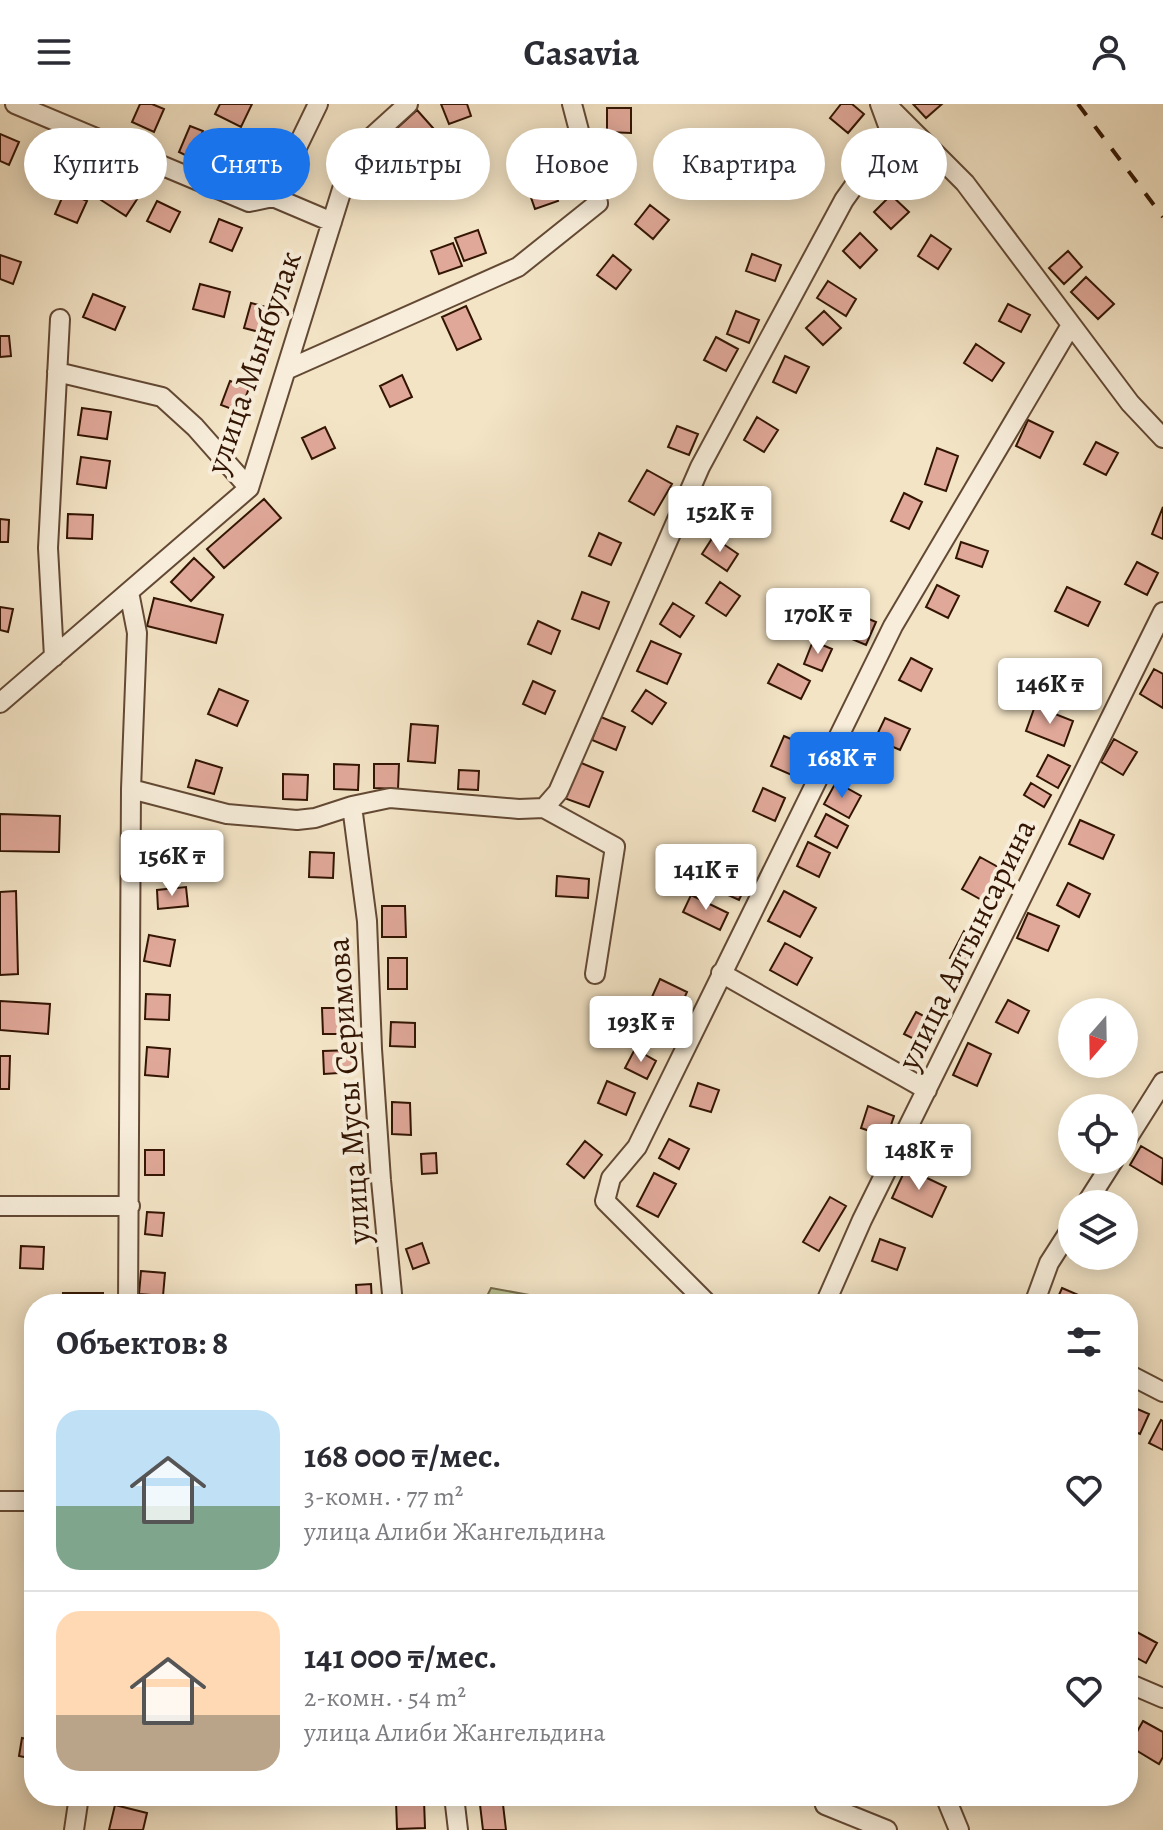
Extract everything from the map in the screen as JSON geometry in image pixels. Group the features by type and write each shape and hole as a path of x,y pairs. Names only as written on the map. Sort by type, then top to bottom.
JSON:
{"street":[{"path":"15,104 183,174"},
{"path":"306,128 318,104"},
{"name":"улица Мынбулак","path":"0,703 249,488 353,154 408,104"},
{"path":"286,370 518,267 598,203 572,104"},
{"path":"883,104 965,183 1130,403 1163,438"},
{"path":"544,808 558,792 700,467 844,200 891,134 883,104"},
{"path":"280,200 332,222"},
{"path":"54,657 48,548 60,319"},
{"path":"698,1294 605,1201 611,1178 637,1147 893,626 1071,325"},
{"path":"57,372 162,397 195,427 249,488"},
{"path":"128,1294 131,789 137,633 129,592"},
{"name":"улица Алтынсарина","path":"829,1294 862,1220 1163,612"},
{"path":"131,789 227,814 297,820 390,798 519,809 544,808 615,847 595,974"},
{"name":"улица Мусы Серимова","path":"352,806 367,921 372,1049 392,1294"},
{"path":"721,973 927,1090"},
{"path":"1138,1122 1163,1082"},
{"path":"0,1206 130,1206"},
{"path":"1038,1294 1049,1263 1058,1249"},
{"path":"1138,1379 1163,1392"},
{"path":"0,1501 24,1501"},
{"path":"1138,1687 1163,1698"},
{"path":"74,1830 78,1806"},
{"path":"455,1806 458,1830"},
{"path":"827,1806 887,1830"},
{"path":"949,1806 959,1830"}],"green space":[{"path":"491,1288 524,1294 488,1294"}],"building":[{"path":"140,104 152,104 164,109 156,128 145,128 132,122"},
{"path":"220,104 252,104 241,127 215,114"},
{"path":"441,104 467,104 471,116 449,124"},
{"path":"841,104 852,104 864,114 852,128 842,128 830,118"},
{"path":"913,104 942,104 926,118"},
{"path":"607,108 631,108 631,128 607,128"},
{"path":"417,110 433,128 397,128"},
{"path":"0,134 19,142 9,165 0,161"},
{"path":"61,200 87,201 77,223 55,214"},
{"path":"101,200 136,200 126,216"},
{"path":"532,200 558,201 535,209"},
{"path":"886,200 896,200 909,212 891,229 874,212"},
{"path":"157,201 180,212 170,232 147,221"},
{"path":"650,205 669,220 653,239 635,224"},
{"path":"219,219 242,228 232,251 210,242"},
{"path":"478,230 486,253 464,261 455,238"},
{"path":"860,233 877,250 860,268 843,251"},
{"path":"931,235 951,249 938,269 918,256"},
{"path":"453,243 462,266 439,274 431,251"},
{"path":"1068,251 1082,267 1064,284 1049,268"},
{"path":"752,254 781,265 775,281 746,271"},
{"path":"0,255 21,262 13,284 0,279"},
{"path":"613,255 631,270 616,289 597,275"},
{"path":"1086,277 1114,304 1098,319 1071,292"},
{"path":"828,281 856,299 846,316 817,298"},
{"path":"200,284 230,292 224,317 193,309"},
{"path":"93,294 125,307 115,330 83,317"},
{"path":"251,303 281,311 275,336 244,328"},
{"path":"1008,304 1030,315 1021,332 999,321"},
{"path":"466,306 481,339 457,350 442,317"},
{"path":"736,311 759,320 749,343 727,334"},
{"path":"824,311 841,328 823,345 806,328"},
{"path":"0,336 9,336 11,356 0,357"},
{"path":"716,337 738,349 726,371 704,360"},
{"path":"976,344 1004,363 992,381 964,363"},
{"path":"785,356 809,367 796,393 773,382"},
{"path":"402,375 412,397 390,407 380,386"},
{"path":"230,381 249,388 240,412 221,405"},
{"path":"82,408 111,412 107,439 78,435"},
{"path":"757,417 778,430 764,452 744,440"},
{"path":"1028,420 1053,432 1040,458 1016,446"},
{"path":"677,426 698,434 689,455 668,447"},
{"path":"325,427 335,448 312,459 302,438"},
{"path":"1096,442 1118,453 1106,475 1084,464"},
{"path":"937,448 958,456 946,491 925,484"},
{"path":"81,457 110,461 106,488 77,484"},
{"path":"647,470 672,484 654,515 629,501"},
{"path":"731,491 755,502 743,526 720,514"},
{"path":"904,493 922,502 909,529 891,521"},
{"path":"264,499 281,518 224,568 207,549"},
{"path":"1163,507 1163,539 1152,534"},
{"path":"68,514 93,515 92,539 67,538"},
{"path":"0,519 9,520 8,542 0,542"},
{"path":"599,533 621,543 611,565 589,556"},
{"path":"713,537 738,554 727,571 702,554"},
{"path":"961,542 988,551 982,567 956,558"},
{"path":"194,558 214,577 191,601 171,582"},
{"path":"1137,562 1158,573 1147,595 1125,584"},
{"path":"720,582 740,596 726,616 706,603"},
{"path":"937,585 959,596 948,618 926,607"},
{"path":"1067,587 1100,602 1088,626 1055,611"},
{"path":"582,592 609,602 599,629 572,619"},
{"path":"154,598 223,615 216,643 147,626"},
{"path":"673,603 694,616 680,637 660,624"},
{"path":"0,607 13,609 8,632 0,630"},
{"path":"857,614 876,622 866,645 847,637"},
{"path":"538,621 560,631 551,654 528,644"},
{"path":"651,641 681,654 667,684 637,671"},
{"path":"813,641 832,649 822,671 804,664"},
{"path":"911,658 932,669 921,691 899,680"},
{"path":"778,664 810,681 801,699 768,683"},
{"path":"1154,669 1163,674 1163,708 1140,694"},
{"path":"1065,671 1089,682 1080,702 1056,691"},
{"path":"533,681 555,691 545,714 523,704"},
{"path":"219,689 248,701 237,726 208,714"},
{"path":"646,690 666,703 652,724 632,711"},
{"path":"1035,706 1073,721 1064,746 1026,731"},
{"path":"601,717 625,727 616,750 592,740"},
{"path":"885,718 910,729 900,750 875,739"},
{"path":"411,724 438,726 435,763 408,761"},
{"path":"784,736 807,746 794,776 771,766"},
{"path":"1114,739 1137,752 1123,775 1101,762"},
{"path":"1048,755 1070,766 1058,788 1037,776"},
{"path":"196,760 222,768 214,794 188,787"},
{"path":"579,762 603,772 589,807 564,798"},
{"path":"334,764 359,765 358,790 334,789"},
{"path":"374,764 399,764 398,789 374,788"},
{"path":"459,770 479,771 478,790 458,789"},
{"path":"283,774 308,775 307,800 283,799"},
{"path":"836,782 861,796 849,818 824,804"},
{"path":"1031,783 1051,795 1044,807 1024,795"},
{"path":"763,788 785,798 775,821 753,811"},
{"path":"0,814 60,816 59,852 0,851"},
{"path":"826,814 848,826 837,848 815,836"},
{"path":"1080,820 1114,835 1103,859 1069,844"},
{"path":"808,842 830,853 819,877 797,866"},
{"path":"310,852 334,853 333,878 309,877"},
{"path":"980,857 1005,871 987,903 962,889"},
{"path":"717,863 749,879 739,900 706,885"},
{"path":"557,876 589,879 588,898 556,896"},
{"path":"1068,883 1090,894 1079,917 1057,905"},
{"path":"186,887 188,906 158,909 157,890"},
{"path":"16,891 18,974 0,975 0,892"},
{"path":"784,891 816,908 800,937 768,921"},
{"path":"691,895 728,913 720,930 683,912"},
{"path":"382,906 405,906 406,937 382,937"},
{"path":"1028,913 1059,926 1048,951 1017,938"},
{"path":"964,931 982,941 968,967 950,958"},
{"path":"149,935 175,940 170,966 144,961"},
{"path":"785,943 812,958 797,985 770,970"},
{"path":"388,958 407,958 407,989 388,989"},
{"path":"660,979 687,992 674,1021 647,1008"},
{"path":"146,994 170,995 169,1020 145,1019"},
{"path":"1008,1000 1029,1011 1018,1033 996,1022"},
{"path":"0,1001 50,1004 48,1034 0,1030"},
{"path":"322,1008 351,1008 351,1034 323,1034"},
{"path":"916,1012 937,1023 926,1045 904,1034"},
{"path":"391,1022 415,1023 415,1047 390,1046"},
{"path":"968,1043 991,1054 977,1086 953,1075"},
{"path":"147,1047 170,1049 168,1077 145,1075"},
{"path":"635,1049 656,1061 647,1079 625,1068"},
{"path":"353,1050 354,1072 324,1074 323,1051"},
{"path":"0,1056 10,1056 9,1089 0,1089"},
{"path":"607,1081 635,1093 626,1115 598,1103"},
{"path":"698,1083 719,1090 711,1112 690,1106"},
{"path":"392,1102 410,1103 411,1135 392,1134"},
{"path":"868,1106 894,1116 887,1137 861,1128"},
{"path":"669,1139 689,1149 679,1169 659,1158"},
{"path":"585,1141 602,1155 584,1178 567,1164"},
{"path":"1141,1146 1163,1159 1162,1184 1138,1170"},
{"path":"145,1150 164,1150 164,1175 145,1175"},
{"path":"436,1153 437,1173 422,1174 421,1154"},
{"path":"906,1168 946,1187 932,1217 892,1198"},
{"path":"654,1173 676,1184 658,1217 637,1206"},
{"path":"830,1197 846,1206 819,1251 803,1242"},
{"path":"147,1212 164,1213 162,1236 145,1234"},
{"path":"880,1239 905,1248 897,1270 872,1261"},
{"path":"422,1243 429,1263 413,1269 406,1249"},
{"path":"21,1246 44,1247 43,1269 20,1268"},
{"path":"141,1271 165,1273 163,1294 139,1294"},
{"path":"371,1284 372,1294 356,1294 356,1285"},
{"path":"1062,1288 1076,1294 1059,1294"},
{"path":"1138,1409 1149,1414 1138,1433"},
{"path":"1163,1421 1163,1450 1149,1443"},
{"path":"1138,1633 1157,1643 1146,1663 1138,1659"},
{"path":"1143,1721 1163,1732 1163,1757 1159,1764 1138,1751 1138,1730"},
{"path":"22,1738 24,1738 24,1757 19,1756"},
{"path":"115,1806 147,1813 143,1830 109,1830"},
{"path":"396,1806 424,1806 425,1828 397,1829"},
{"path":"480,1806 503,1806 506,1830 483,1830"}],"railway":[{"path":"1078,104 1163,217"}]}
